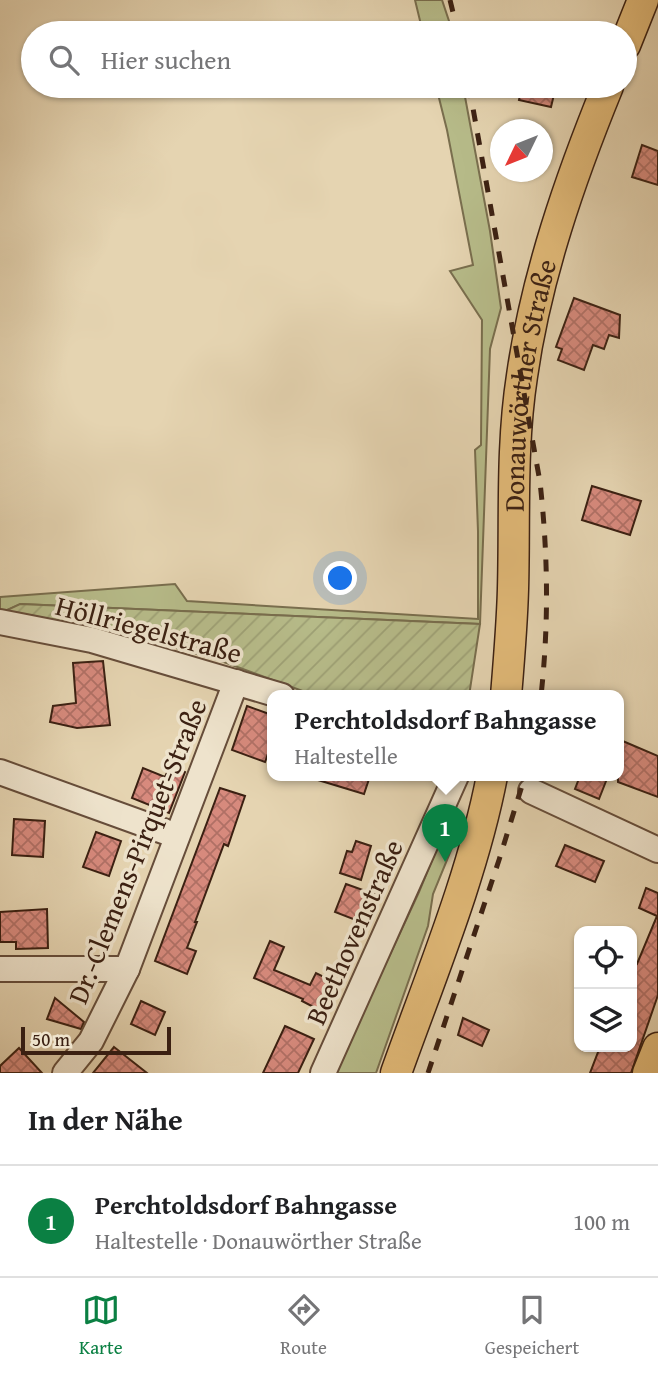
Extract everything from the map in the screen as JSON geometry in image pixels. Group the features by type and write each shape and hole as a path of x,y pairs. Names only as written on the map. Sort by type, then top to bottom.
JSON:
{"main road":[{"path":"635,21 643,0"},
{"name":"Donauwörther Straße","path":"506,690 513,601 514,459 522,377 537,296 561,212 604,98"},
{"path":"396,1073 467,869 487,804 491,781"},
{"path":"648,1073 658,1048"}],"street":[{"name":"Höllriegelstraße","path":"0,622 92,640 267,691"},
{"name":"Dr.-Clemens-Pirquet-Straße","path":"65,1073 91,1041 127,969 236,682"},
{"path":"0,772 177,836"},
{"name":"Beethovenstraße","path":"323,1073 454,781"},
{"path":"531,791 658,850"},
{"path":"0,969 127,969"}],"green space":[{"path":"415,0 442,0 449,21 420,21"},
{"path":"439,98 465,98 501,308 490,349 480,624 21,604 0,611 0,597 175,584 187,601 478,619 475,450 481,445 482,320 450,271 473,265"},
{"path":"20,604 480,624 470,690 300,690 221,661 124,633 5,611"},
{"path":"454,816 463,821 433,894 428,926 376,1073 335,1073 419,892 448,821 451,822"}],"building":[{"path":"519,98 553,98 551,107"},
{"path":"642,145 658,151 658,185 632,177"},
{"path":"574,298 620,315 619,338 609,335 604,349 593,345 584,370 558,360 562,349 556,347"},
{"path":"592,486 641,501 630,535 582,520"},
{"path":"103,661 110,725 77,728 50,722 53,706 76,703 73,663"},
{"path":"247,706 267,713 265,762 232,750"},
{"path":"624,742 658,756 658,797 618,782 624,781"},
{"path":"170,766 185,772 169,813 132,798 143,768 165,777"},
{"path":"321,781 368,781 364,794"},
{"path":"578,781 606,781 599,799 575,789"},
{"path":"220,788 245,796 228,846 224,844 195,922 187,948 196,951 187,974 155,961"},
{"path":"14,819 45,821 43,857 12,855"},
{"path":"96,832 121,841 109,876 83,867"},
{"path":"356,841 371,846 361,880 340,873 347,851 352,852"},
{"path":"565,845 604,861 595,882 556,866"},
{"path":"346,884 377,895 366,924 335,912"},
{"path":"646,888 658,893 658,995 631,1073 590,1073 598,1052 637,1052 637,964 657,916 639,908"},
{"path":"47,909 48,948 16,949 16,942 0,942 0,912"},
{"path":"270,941 284,947 274,970 310,985 316,973 338,984 323,1012 302,1001 303,999 254,978"},
{"path":"55,998 84,1022 81,1029 47,1019"},
{"path":"141,1001 165,1012 155,1035 131,1024"},
{"path":"463,1018 489,1030 482,1046 458,1035"},
{"path":"285,1026 314,1039 298,1073 263,1073"},
{"path":"114,1047 147,1073 93,1073"},
{"path":"19,1048 42,1073 0,1073 0,1066"}],"railway":[{"path":"450,0 455,21"},
{"path":"471,98 540,482 546,589 541,690"},
{"path":"428,1073 523,781"}],"place":[{"name":"Perchtoldsdorf Bahngasse","path":"445,862"}]}
